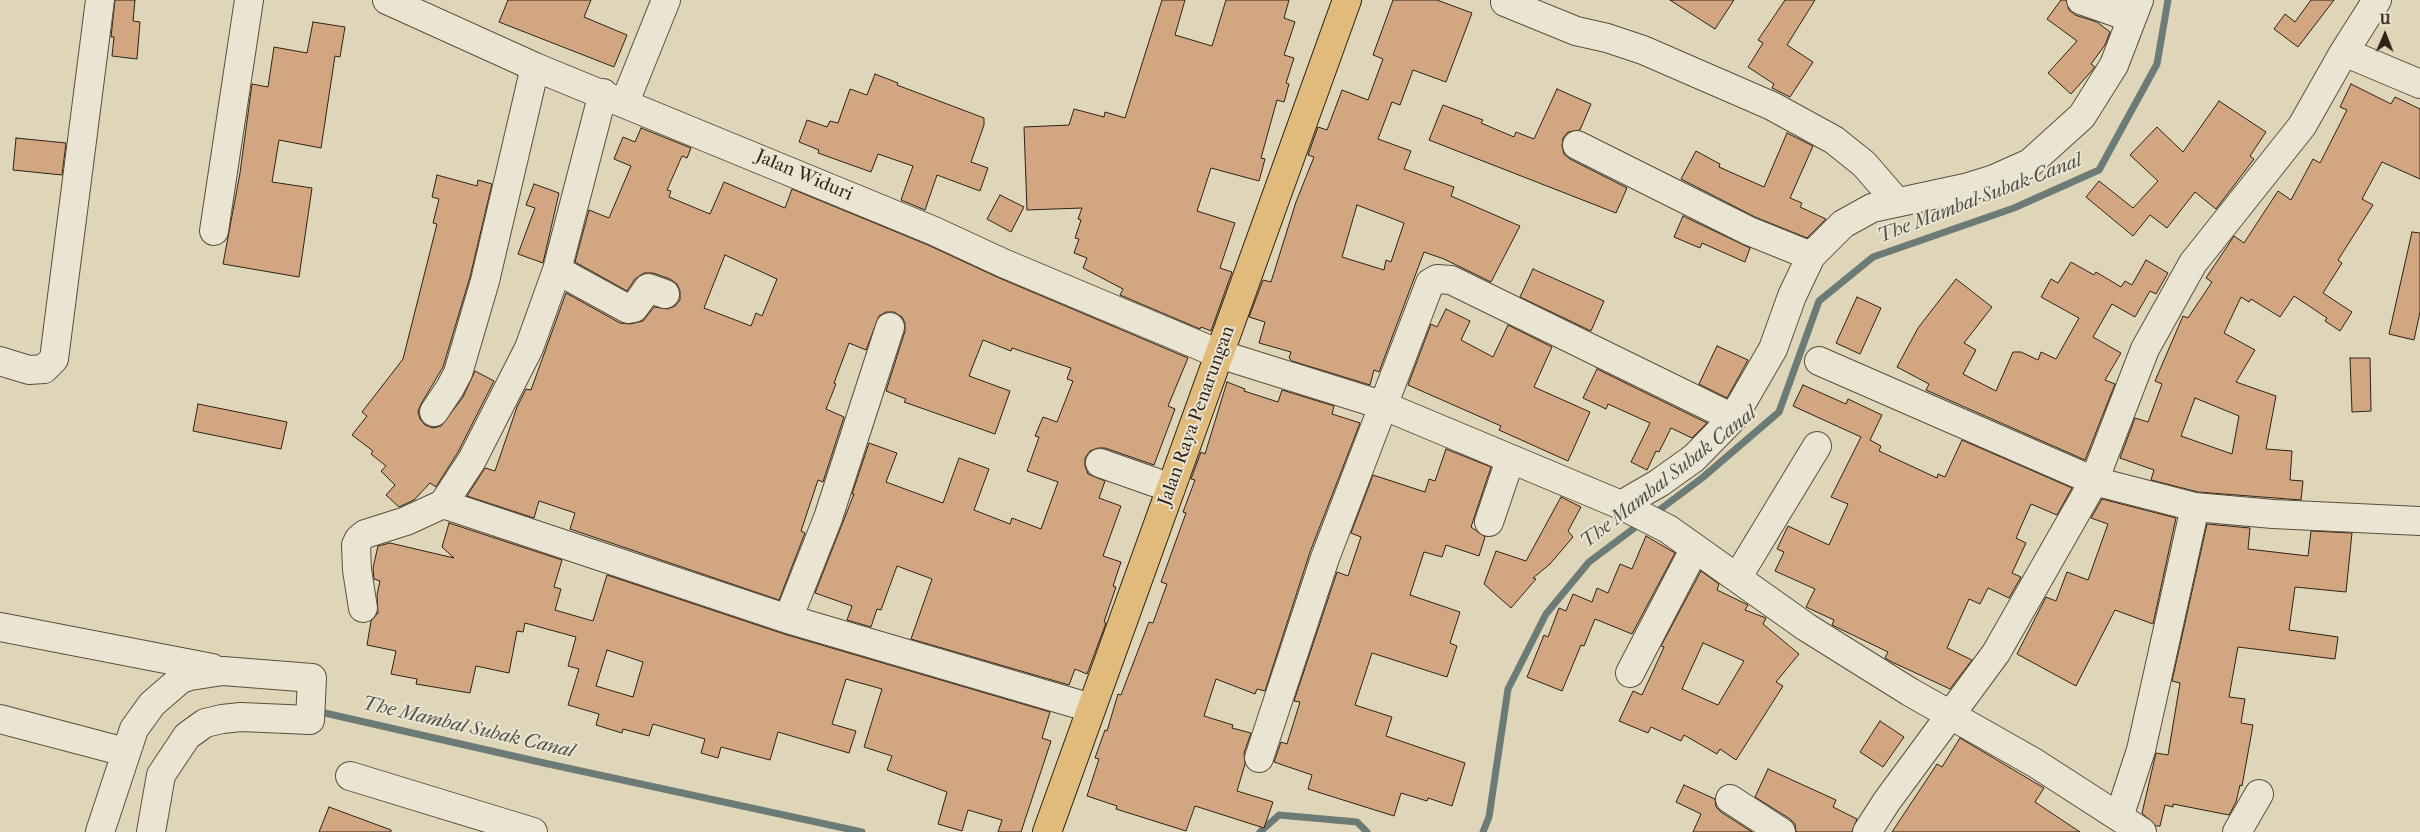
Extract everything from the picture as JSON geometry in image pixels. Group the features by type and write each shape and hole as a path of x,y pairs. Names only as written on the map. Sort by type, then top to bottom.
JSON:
{"main road":[{"name":"Jalan Raya Penarungan","path":"1047,832 1347,0"}],"street":[{"path":"0,361 29,370 44,369 54,358 100,0"},
{"path":"214,231 249,0"},
{"name":"Jalan Widuri","path":"387,0 536,66 614,97 1219,354 1382,405 1626,508 1668,529 1806,627 1951,715 2035,763 2142,832"},
{"path":"362,608 356,545 359,539 365,534 406,521 443,504 472,460 518,373 530,348 614,97 666,0"},
{"path":"1626,508 1694,458 1733,418 1772,349 1792,296 1811,256 1843,224 1872,208 1965,188 2030,163 2082,116 2114,65 2135,9 2081,0"},
{"path":"1867,832 1996,654 2094,480 2145,349 2193,263 2302,126 2344,52 2377,0"},
{"path":"1505,2 1576,32 1607,38 1643,50 1772,106 1834,140 1864,164 1897,202"},
{"path":"2344,52 2420,84"},
{"path":"434,412 455,380 466,345 484,281 536,66"},
{"path":"1576,145 1748,231 1811,256"},
{"path":"557,270 628,309 634,308 648,288 665,294"},
{"path":"1259,758 1325,558 1425,292 1437,278 1444,278 1733,418"},
{"path":"788,619 828,518 890,327"},
{"path":"1819,361 2094,480 2195,507 2273,514 2420,521"},
{"path":"1738,578 1817,446"},
{"path":"1489,522 1510,460"},
{"path":"1100,463 1171,488"},
{"path":"443,504 788,619 1091,708"},
{"path":"2119,817 2140,750 2195,507"},
{"path":"1630,673 1695,548"},
{"path":"0,627 223,671 312,678 310,720 241,717 205,723 194,729 187,736 161,775 152,832"},
{"path":"100,832 134,729 152,704 180,679 223,671"},
{"path":"0,719 125,752"},
{"path":"350,776 533,832"},
{"path":"2237,832 2259,794"},
{"path":"1730,799 1781,832"}],"building":[{"path":"115,0 135,0 133,21 140,22 137,59 112,56 114,37 111,37"},
{"path":"508,0 591,0 584,17 627,35 614,67 499,22"},
{"path":"1162,0 1185,0 1175,35 1212,46 1226,0 1289,0 1284,18 1295,22 1284,55 1294,58 1286,83 1289,84 1284,102 1277,100 1261,158 1265,159 1259,181 1211,168 1197,211 1235,223 1220,268 1232,272 1211,331 1201,327 1200,329 1120,295 1123,289 1083,268 1087,258 1074,253 1079,239 1075,238 1081,220 1078,219 1082,208 1027,210 1024,127 1069,125 1074,109 1104,117 1105,112 1125,118"},
{"path":"1393,0 1437,0 1472,13 1446,82 1413,70 1400,105 1392,102 1378,139 1411,151 1404,169 1454,187 1451,196 1520,226 1491,282 1444,259 1424,252 1379,372 1374,370 1370,385 1292,361 1289,358 1291,352 1259,343 1265,322 1249,317 1263,280 1271,282 1296,202 1314,157 1308,155 1318,127 1327,130 1342,90 1368,100 1383,59 1373,55","holes":["1357,205 1404,223 1391,262 1386,260 1384,270 1342,257"]},
{"path":"1670,0 1734,0 1715,29"},
{"path":"1785,0 1815,0 1787,45 1813,62 1790,97 1772,88 1774,84 1748,67 1763,43 1758,40"},
{"path":"2061,0 2066,0 2069,10 2075,15 2097,22 2110,32 2105,45 2091,64 2095,67 2071,94 2048,73 2077,41 2047,19"},
{"path":"2311,0 2334,0 2298,47 2274,29 2285,14 2295,22"},
{"path":"313,22 345,27 340,57 335,56 321,148 279,140 272,182 312,188 299,277 223,264 240,173 252,84 268,87 274,47 307,53"},
{"path":"875,74 898,83 897,85 984,118 984,125 971,162 988,168 980,191 937,175 925,210 901,200 913,166 878,154 871,172 818,153 819,150 799,142 807,120 827,127 830,121 838,123 850,89 867,95"},
{"path":"2351,84 2391,104 2395,97 2420,109 2420,179 2382,162 2362,199 2373,205 2338,260 2342,263 2323,293 2352,312 2340,331 2325,321 2327,318 2294,296 2280,317 2251,299 2249,302 2241,297 2224,333 2255,350 2236,382 2276,396 2266,449 2292,451 2290,480 2303,481 2301,500 2198,492 2151,480 2154,470 2120,458 2135,418 2148,422 2162,384 2155,381 2183,316 2188,318 2212,282 2206,278 2234,236 2244,243 2278,191 2291,200 2313,159 2320,163 2347,110 2340,107","holes":["2195,398 2239,416 2232,454 2181,436"]},
{"path":"1557,89 1591,104 1580,130 1568,132 1563,138 1562,146 1564,154 1570,159 1627,188 1616,213 1429,140 1443,105 1483,120 1481,123 1514,137 1516,132 1534,139"},
{"path":"2219,101 2266,132 2250,156 2254,159 2216,209 2195,192 2167,228 2150,215 2133,236 2086,197 2099,181 2133,208 2158,181 2130,155 2157,127 2183,152"},
{"path":"641,128 691,148 687,158 682,156 667,190 671,191 669,197 710,214 724,182 785,208 792,189 928,245 997,277 1188,358 1168,406 1175,409 1154,465 1105,448 1090,451 1085,458 1088,474 1105,481 1099,498 1121,506 1103,556 1121,562 1113,586 1116,587 1104,622 1106,623 1087,674 1075,669 1069,685 911,639 932,579 897,566 881,610 877,609 871,627 847,620 852,606 815,593 854,494 852,494 869,443 897,453 886,482 943,503 959,458 989,469 974,510 1010,524 1012,518 1041,529 1058,482 1027,471 1039,437 1035,436 1043,417 1057,422 1073,381 1067,379 1071,368 1012,348 1011,351 983,340 969,376 1010,391 995,434 904,402 906,399 886,391 905,331 905,323 902,317 894,312 886,312 879,316 866,350 849,343 826,409 844,417 823,482 818,480 801,531 805,533 779,600 570,529 575,513 539,501 534,518 467,496 485,468 495,471 517,407 526,389 531,390 566,293 620,323 630,324 643,321 654,307 668,309 675,306 680,300 680,291 677,284 670,279 653,273 644,273 635,279 627,291 575,262 589,210 609,218 631,166 614,159 623,137 635,142","holes":["725,255 777,279 762,316 756,313 751,326 704,308"]},
{"path":"1787,133 1813,146 1790,198 1802,203 1800,207 1826,219 1807,238 1755,217 1681,179 1696,151 1720,164 1719,167 1764,187"},
{"path":"16,138 66,143 62,175 13,170"},
{"path":"437,175 477,186 478,180 492,184 470,277 443,367 421,404 418,411 420,419 425,425 433,428 441,426 463,397 475,371 494,381 458,452 436,487 430,483 414,500 399,507 386,495 395,485 381,471 386,466 371,454 373,451 352,435 367,416 362,412 403,359 437,224 433,223 439,199 432,197"},
{"path":"534,184 559,193 543,263 518,254 535,208 526,205"},
{"path":"1000,195 1024,207 1011,232 987,219"},
{"path":"1683,216 1750,248 1745,262 1702,243 1700,248 1674,237"},
{"path":"2412,232 2420,233 2420,312 2414,340 2389,334"},
{"path":"2146,260 2168,273 2156,294 2150,291 2135,317 2112,304 2093,337 2121,353 2105,380 2115,384 2085,460 1926,390 1929,384 1897,367 1918,328 1956,279 1992,307 1964,343 1976,350 1963,374 1996,391 2013,352 2021,352 2038,360 2041,352 2056,359 2079,318 2041,297 2051,279 2058,283 2071,262 2094,275 2096,272 2121,287 2125,281 2132,285"},
{"path":"1533,269 1604,301 1591,331 1520,297"},
{"path":"1857,297 1881,308 1860,354 1836,343"},
{"path":"1446,309 1470,321 1461,340 1493,357 1508,325 1552,347 1534,387 1590,412 1568,461 1499,430 1501,426 1408,385 1431,324 1437,327"},
{"path":"1717,346 1748,360 1727,398 1699,384"},
{"path":"2350,358 2370,358 2371,411 2352,412"},
{"path":"1597,369 1707,423 1692,438 1671,428 1659,452 1656,451 1647,470 1631,462 1650,423 1608,404 1606,409 1583,398"},
{"path":"1227,382 1245,389 1244,391 1278,402 1282,390 1334,406 1332,414 1360,423 1310,552 1265,691 1257,689 1255,694 1216,679 1204,716 1233,725 1232,728 1251,733 1244,753 1245,764 1237,791 1273,802 1264,828 1195,806 1186,831 1116,809 1117,806 1087,796 1099,759 1095,758 1105,730 1107,731 1118,694 1121,695 1149,622 1153,623 1167,584 1161,582 1186,513 1183,512 1195,480 1191,479 1201,452 1205,454"},
{"path":"1803,385 1846,404 1848,399 1882,415 1870,440 1881,446 1879,451 1937,478 1938,474 1945,477 1962,440 2072,488 2057,515 2031,504 2016,538 2026,543 2012,573 2021,577 2009,598 1988,588 1980,604 1969,599 1947,648 1972,660 1950,689 1892,662 1885,658 1888,652 1832,625 1834,620 1806,607 1815,589 1775,571 1784,552 1777,549 1788,526 1829,545 1848,504 1831,497 1861,437 1793,406"},
{"path":"198,404 287,422 281,449 193,431"},
{"path":"1446,449 1491,467 1471,527 1485,537 1479,556 1446,545 1442,557 1424,552 1410,595 1460,612 1450,643 1457,646 1447,677 1372,653 1355,705 1392,717 1386,736 1465,763 1452,806 1428,798 1427,801 1401,793 1394,816 1308,789 1312,775 1274,762 1281,742 1287,744 1300,702 1294,701 1337,572 1348,576 1361,537 1351,533 1373,475 1425,492 1429,479 1435,481"},
{"path":"1561,497 1581,507 1568,531 1573,537 1550,564 1533,578 1536,579 1511,608 1484,584 1496,551 1526,561"},
{"path":"2102,499 2176,518 2153,624 2115,610 2076,686 2017,654 2046,597 2056,601 2067,572 2088,580 2108,524 2091,518"},
{"path":"449,523 562,560 554,587 561,589 555,610 593,621 607,575 784,634 1050,712 1042,738 1051,741 1021,832 998,832 1002,820 968,810 962,831 938,824 947,792 887,770 892,756 864,747 882,689 846,679 832,724 856,731 849,753 778,732 770,760 721,747 718,758 701,753 705,739 653,724 649,736 623,729 622,733 596,725 599,714 568,705 579,669 568,666 576,637 525,623 523,632 517,631 509,673 476,666 470,693 416,684 417,679 391,674 396,651 367,645 371,621 378,613 377,595 380,581 374,579 373,568 378,546 390,543 454,558 442,547","holes":["607,650 643,662 633,697 596,686"]},
{"path":"2207,524 2250,528 2248,549 2308,556 2311,531 2352,533 2346,592 2295,587 2289,630 2338,637 2335,659 2238,647 2229,697 2245,699 2241,723 2253,725 2242,786 2240,785 2236,802 2229,815 2173,804 2173,807 2165,805 2160,826 2156,826 2142,813 2156,753 2168,755 2180,683 2172,681"},
{"path":"1646,536 1675,553 1632,634 1595,619 1584,646 1581,645 1562,691 1527,677 1544,635 1548,637 1559,608 1566,611 1573,594 1592,602 1597,588 1608,593 1620,564 1632,569"},
{"path":"1701,571 1719,584 1717,590 1748,605 1745,610 1766,618 1763,624 1799,654 1776,682 1783,686 1736,760 1720,749 1717,754 1684,735 1681,741 1651,727 1648,733 1619,721 1633,691 1642,695 1664,647 1661,646","holes":["1703,643 1744,661 1718,705 1682,689"]},
{"path":"1880,721 1904,737 1883,767 1860,752"},
{"path":"1960,738 2044,788 2035,802 2080,832 1892,832 1937,764 1942,767"},
{"path":"1768,769 1836,800 1833,807 1857,819 1852,832 1796,832 1795,824 1790,819 1755,797"},
{"path":"1684,785 1715,799 1716,807 1721,812 1752,832 1693,832 1701,814 1676,802"},
{"path":"329,807 391,830 391,832 319,832"}],"waterway":[{"name":"The Mambal Subak Canal","path":"1654,514 1702,478 1779,412 1819,301 1873,257 2014,208 2099,170 2157,64 2168,0"},
{"name":"The Mambal Subak Canal","path":"1483,832 1489,817 1508,689 1546,614 1589,562 1641,523"},
{"name":"The Mambal Subak Canal","path":"316,711 862,832"},
{"name":"The Mambal Subak Canal","path":"1260,832 1279,815 1357,822 1367,832"}]}
